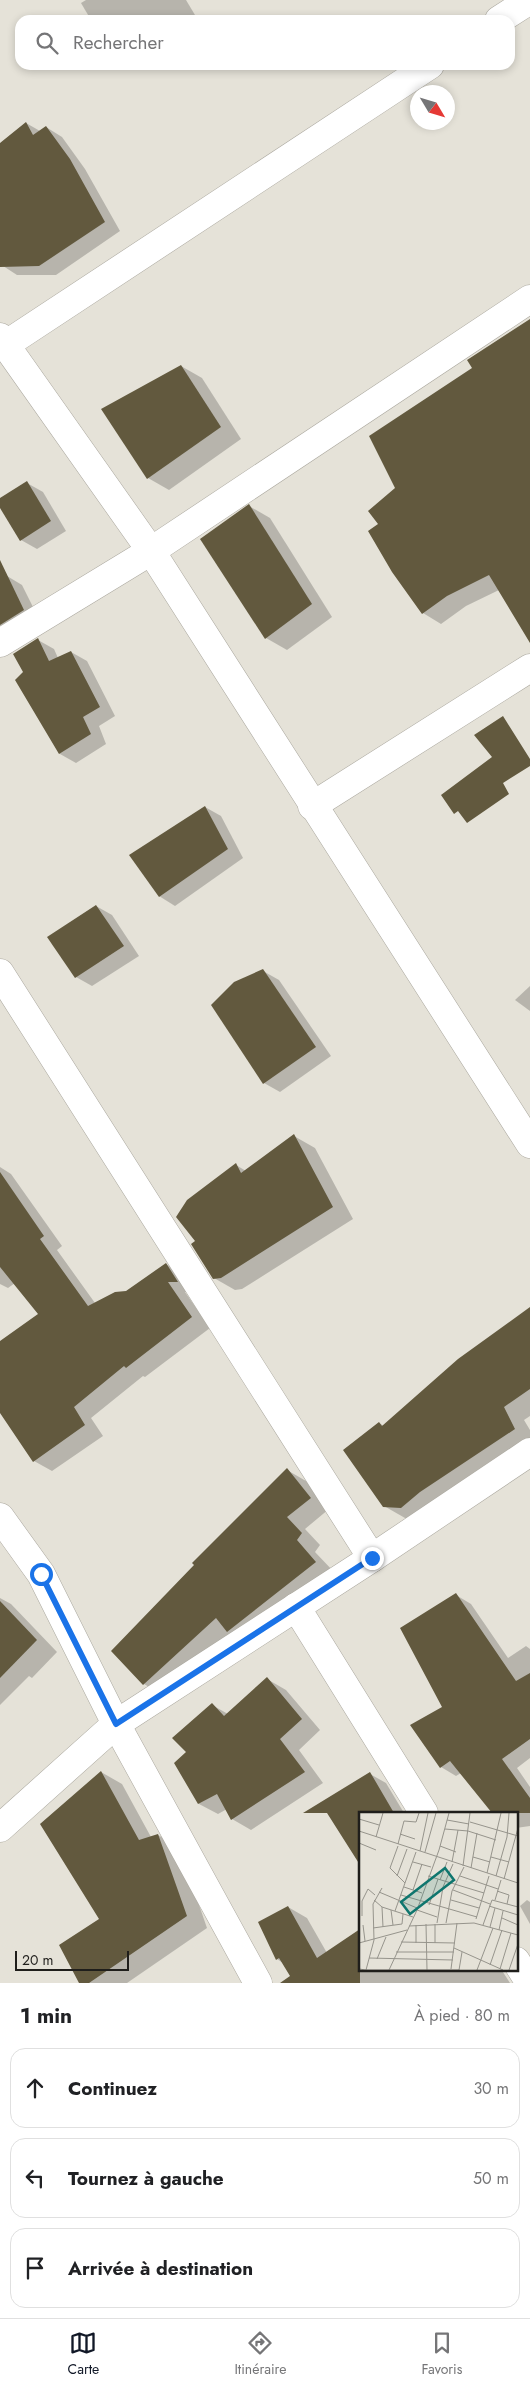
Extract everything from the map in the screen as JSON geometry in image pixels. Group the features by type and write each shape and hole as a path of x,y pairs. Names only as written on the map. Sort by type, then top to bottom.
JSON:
{"street":[{"path":"507,15 530,0"},
{"path":"422,70 3,341 151,551 312,806 530,1144"},
{"path":"0,643 151,551 530,299"},
{"path":"312,806 530,668"},
{"path":"0,973 372,1558"},
{"path":"0,1828 116,1724 372,1558 530,1452"},
{"path":"0,1517 41,1574 116,1724 258,1983"},
{"path":"296,1607 423,1812"},
{"path":"518,1964 530,1983"}],"building":[{"path":"26,122 33,135 46,126 70,159 105,222 39,266 0,267 0,143"},
{"path":"530,319 530,643 489,575 447,596 422,614 392,572 368,531 378,524 368,511 395,488 369,436 472,368 467,360"},
{"path":"181,365 221,427 147,479 101,409"},
{"path":"27,481 51,521 20,541 0,508 0,498"},
{"path":"249,504 312,604 265,639 200,539"},
{"path":"0,560 24,610 0,625"},
{"path":"38,638 49,661 71,651 100,707 83,717 91,734 59,754 15,680 23,672 13,654"},
{"path":"503,716 530,759 530,766 503,783 509,794 467,823 458,811 454,814 441,795 492,757 474,735"},
{"path":"205,806 228,849 159,897 129,855"},
{"path":"96,905 124,946 75,978 47,937"},
{"path":"263,969 316,1047 263,1084 211,1005 234,982"},
{"path":"294,1134 333,1207 221,1278 213,1279 191,1244 195,1241 176,1217 187,1200 236,1163 241,1173"},
{"path":"0,1172 44,1236 40,1239 88,1306 115,1292 126,1291 166,1263 178,1282 168,1282 192,1317 126,1368 124,1366 74,1407 85,1425 33,1462 0,1413 0,1341 38,1314 0,1267"},
{"path":"530,1307 530,1389 504,1407 515,1429 420,1492 401,1508 383,1507 343,1450 379,1422 382,1426 458,1359"},
{"path":"287,1468 311,1498 287,1517 302,1533 297,1540 316,1562 227,1632 216,1618 143,1685 111,1651 194,1565 192,1563"},
{"path":"456,1593 516,1681 530,1673 530,1739 502,1759 530,1798 530,1813 491,1812 450,1761 440,1768 410,1725 442,1707 400,1628"},
{"path":"0,1601 37,1640 0,1678"},
{"path":"267,1677 302,1719 280,1739 305,1772 231,1820 217,1794 198,1804 174,1763 186,1752 172,1738 212,1703 224,1716"},
{"path":"101,1771 139,1840 158,1834 187,1916 89,1983 79,1983 59,1945 99,1919 40,1824"},
{"path":"370,1772 393,1812 359,1812 359,1863 327,1813 303,1813"},
{"path":"288,1906 317,1958 359,1930 360,1983 280,1983 290,1976 279,1958 276,1960 258,1922"}],"route":[{"path":"41,1574 116,1724 372,1558"}]}
